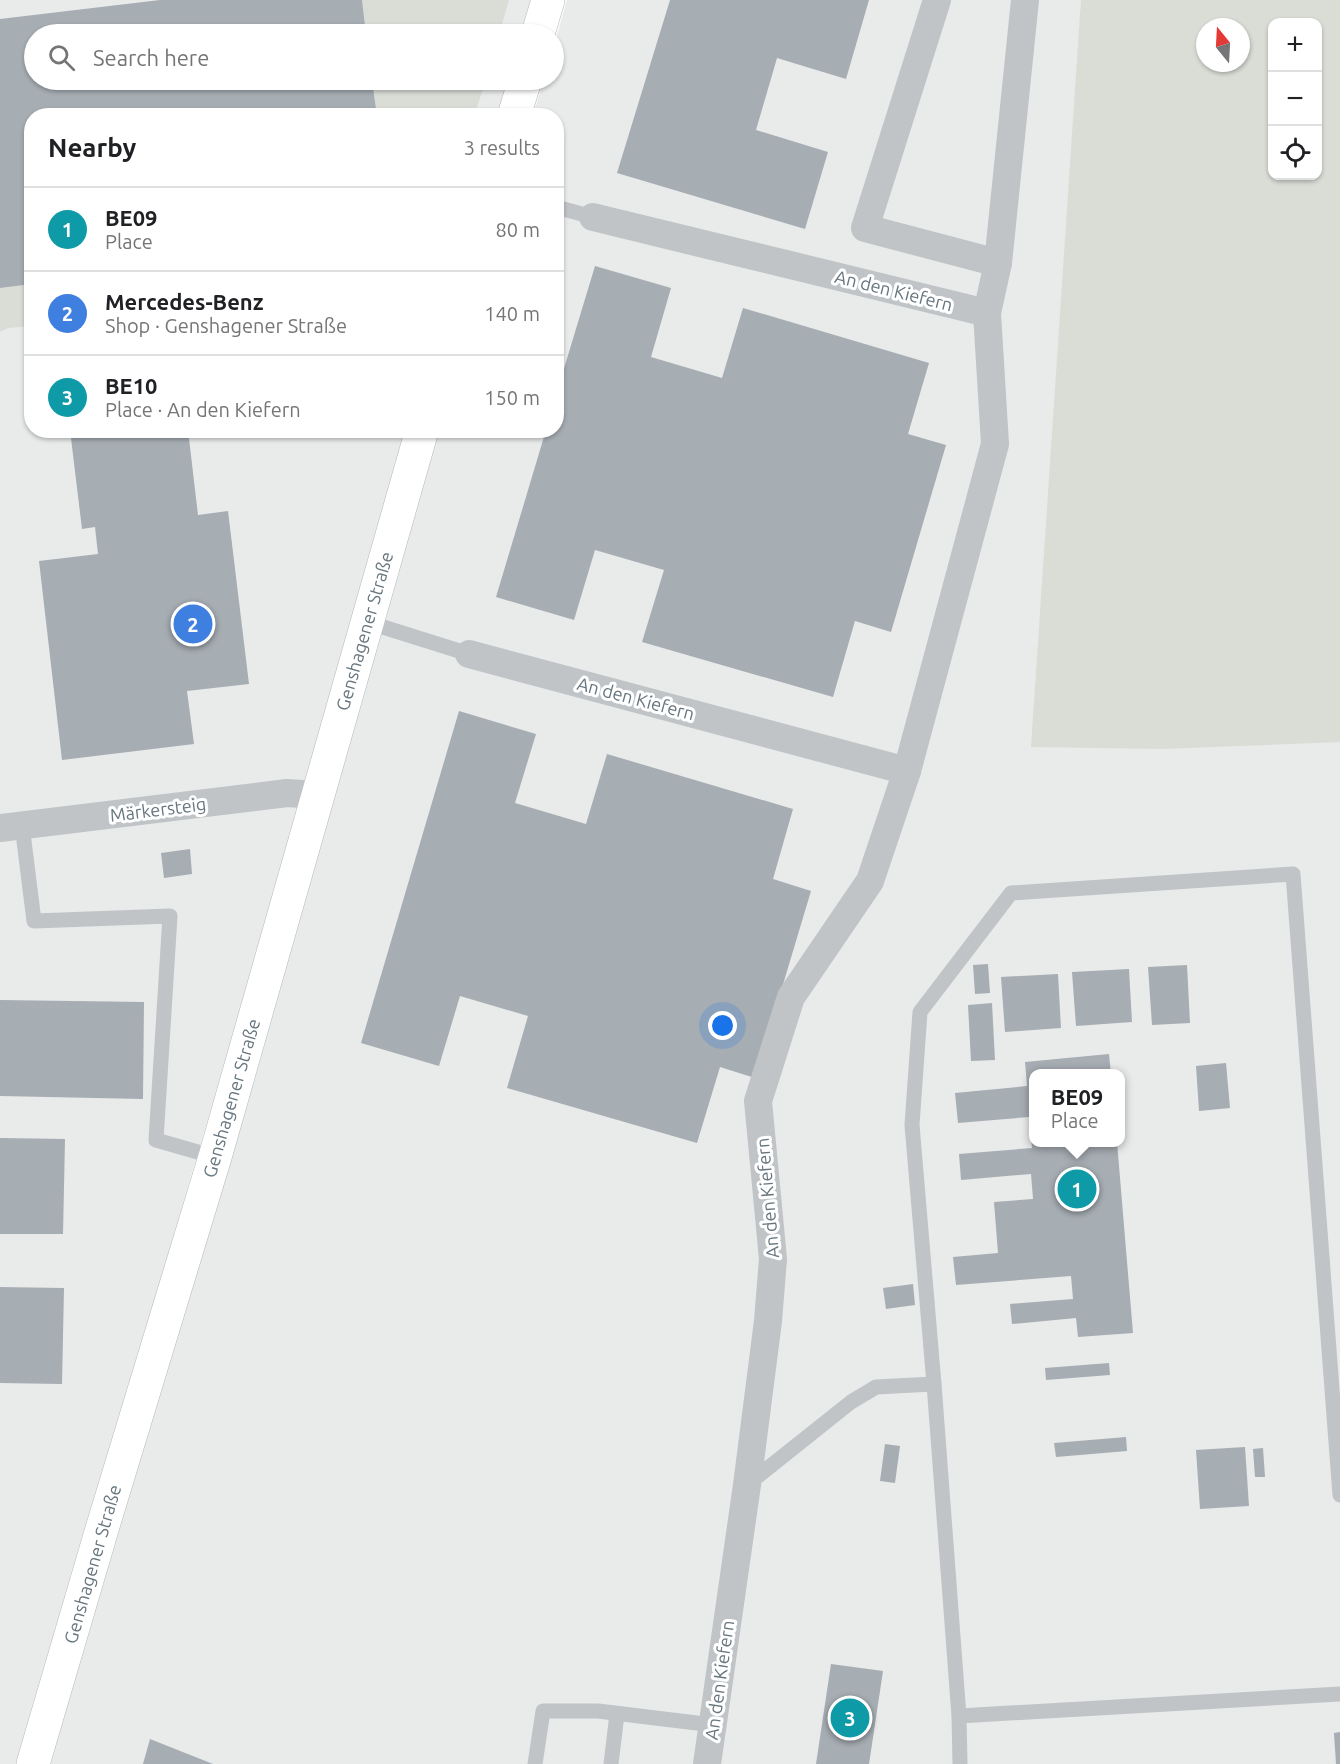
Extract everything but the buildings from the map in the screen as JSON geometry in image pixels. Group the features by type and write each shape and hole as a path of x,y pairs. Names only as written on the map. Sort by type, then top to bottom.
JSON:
{"main road":[{"path":"541,24 548,0"},
{"path":"516,108 522,90"},
{"name":"Genshagener Straße","path":"33,1764 215,1157 420,438"}],"street":[{"path":"937,0 865,228 998,262"},
{"name":"An den Kiefern","path":"707,1764 747,1485 768,1321 773,1259 758,1101 791,997 870,881 907,771 994,444 987,313 998,262 1025,0"},
{"name":"An den Kiefern","path":"593,217 987,313"},
{"name":"An den Kiefern","path":"470,654 907,771"},
{"name":"Märkersteig","path":"11,827 287,793 317,795"}],"lane":[{"name":"An den Kiefern","path":"564,209 593,217"},
{"name":"An den Kiefern","path":"367,622 470,654"},
{"path":"11,827 34,921 170,916 156,1140 215,1157"},
{"path":"960,1764 959,1716 912,1125 920,1011 1011,893 1293,874 1340,1495"},
{"path":"747,1485 851,1402 876,1387 934,1384"},
{"path":"959,1716 1340,1694"},
{"path":"535,1764 543,1712 598,1711 713,1725"},
{"path":"611,1764 616,1714"}],"shaded area":[{"path":"0,0 537,0 530,24 24,24 24,90 511,90 505,108 24,108 24,438 408,438 18,1764 0,1764"},
{"path":"362,0 509,0 502,24 365,24"},
{"path":"567,0 1340,0 1340,1764 48,1764 164,1362 437,438 564,438 564,108 535,108 541,90 564,90 564,24 560,24"},
{"path":"1081,0 1340,0 1340,742 1163,749 1031,747"},
{"path":"373,90 483,90 477,108 376,108"},
{"path":"24,285 24,327 8,328 0,332 0,288"}],"place":[{"name":"Mercedes-Benz","path":"193,624"},
{"name":"BE09","path":"1077,1189"},
{"name":"BE10","path":"850,1718"}]}
